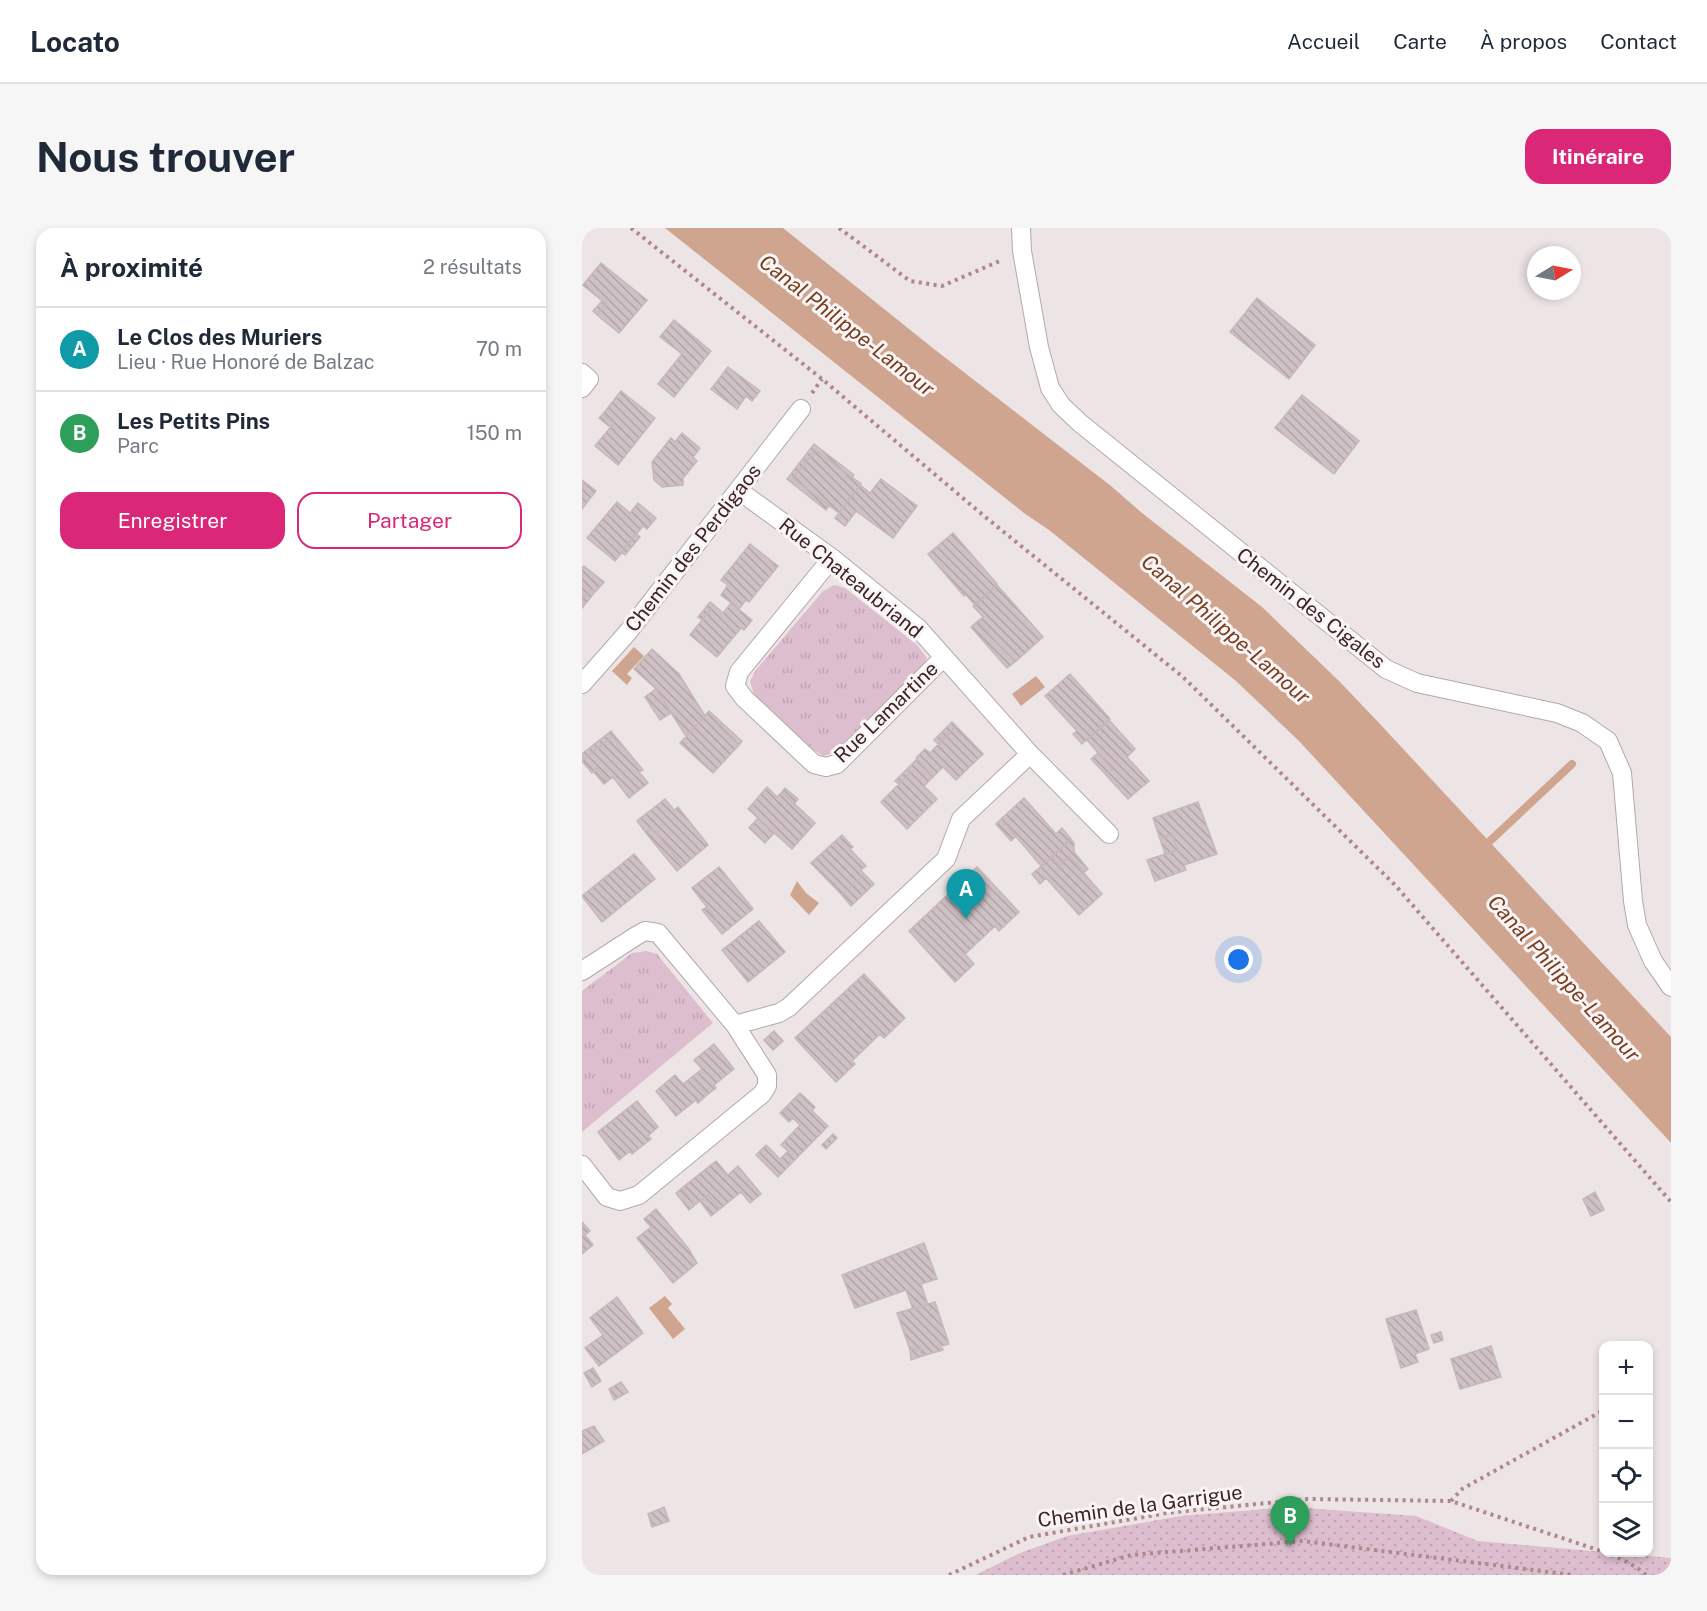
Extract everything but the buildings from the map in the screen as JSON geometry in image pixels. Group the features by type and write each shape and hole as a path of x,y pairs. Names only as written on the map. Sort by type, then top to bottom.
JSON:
{"street":[{"name":"Chemin des Cigales","path":"1021,228 1039,347 1050,388 1061,405 1080,423 1386,669 1417,683 1557,713 1582,723 1608,741 1622,773 1637,925 1653,961 1671,987"},
{"path":"582,373 589,380 582,388"},
{"name":"Chemin des Perdigaos","path":"582,684 628,632 801,409"},
{"name":"Rue Chateaubriand","path":"738,490 832,558 918,628 1030,754 1109,834"},
{"name":"Rue Lamartine","path":"832,558 740,672 735,686 744,698 814,764 826,767 837,764 943,658"},
{"path":"735,1025 779,1013 789,1007 946,860 961,819 1030,754"},
{"path":"582,971 645,931 658,933 735,1025 766,1075 767,1086 762,1094 639,1195 620,1201 607,1197 582,1166"}],"path":[{"path":"631,228 767,338 822,379 984,516 1183,677 1395,885 1671,1202"},
{"path":"839,228 910,280 942,286 1023,251"},
{"path":"1451,1501 1462,1490 1599,1413"},
{"name":"Chemin de la Garrigue","path":"949,1575 1029,1537 1167,1513 1307,1499 1451,1501 1599,1550"},
{"path":"1062,1575 1131,1555 1303,1541 1573,1575"},
{"name":"Chemin de la Garrigue","path":"1618,1557 1640,1569 1646,1575"}],"green space":[{"path":"834,585 845,588 917,645 927,658 918,674 837,752 823,756 811,748 754,695 750,681 756,670 822,592"},
{"path":"646,951 657,954 713,1023 582,1132 582,991 632,953"},
{"path":"1291,1507 1416,1516 1478,1541 1599,1552 1599,1557 1671,1558 1671,1575 975,1575 1020,1553 1067,1536 1181,1516"}],"water":[{"name":"Canal Philippe-Lamour","path":"665,228 783,228 1262,607 1379,723 1671,1037 1671,1143 1299,741 1236,681 1049,530 1024,513"},
{"path":"634,647 644,656 627,674 632,678 627,685 612,671"},
{"path":"1036,676 1045,687 1021,706 1012,694"},
{"path":"797,881 806,893 819,903 809,915 790,895"},
{"path":"665,1296 672,1304 668,1308 685,1329 673,1339 649,1308"}],"waterway":[{"path":"1490,841 1572,764"}],"place":[{"name":"Le Clos des Muriers","path":"966,919"},
{"name":"Les Petits Pins","path":"1290,1546"}]}
